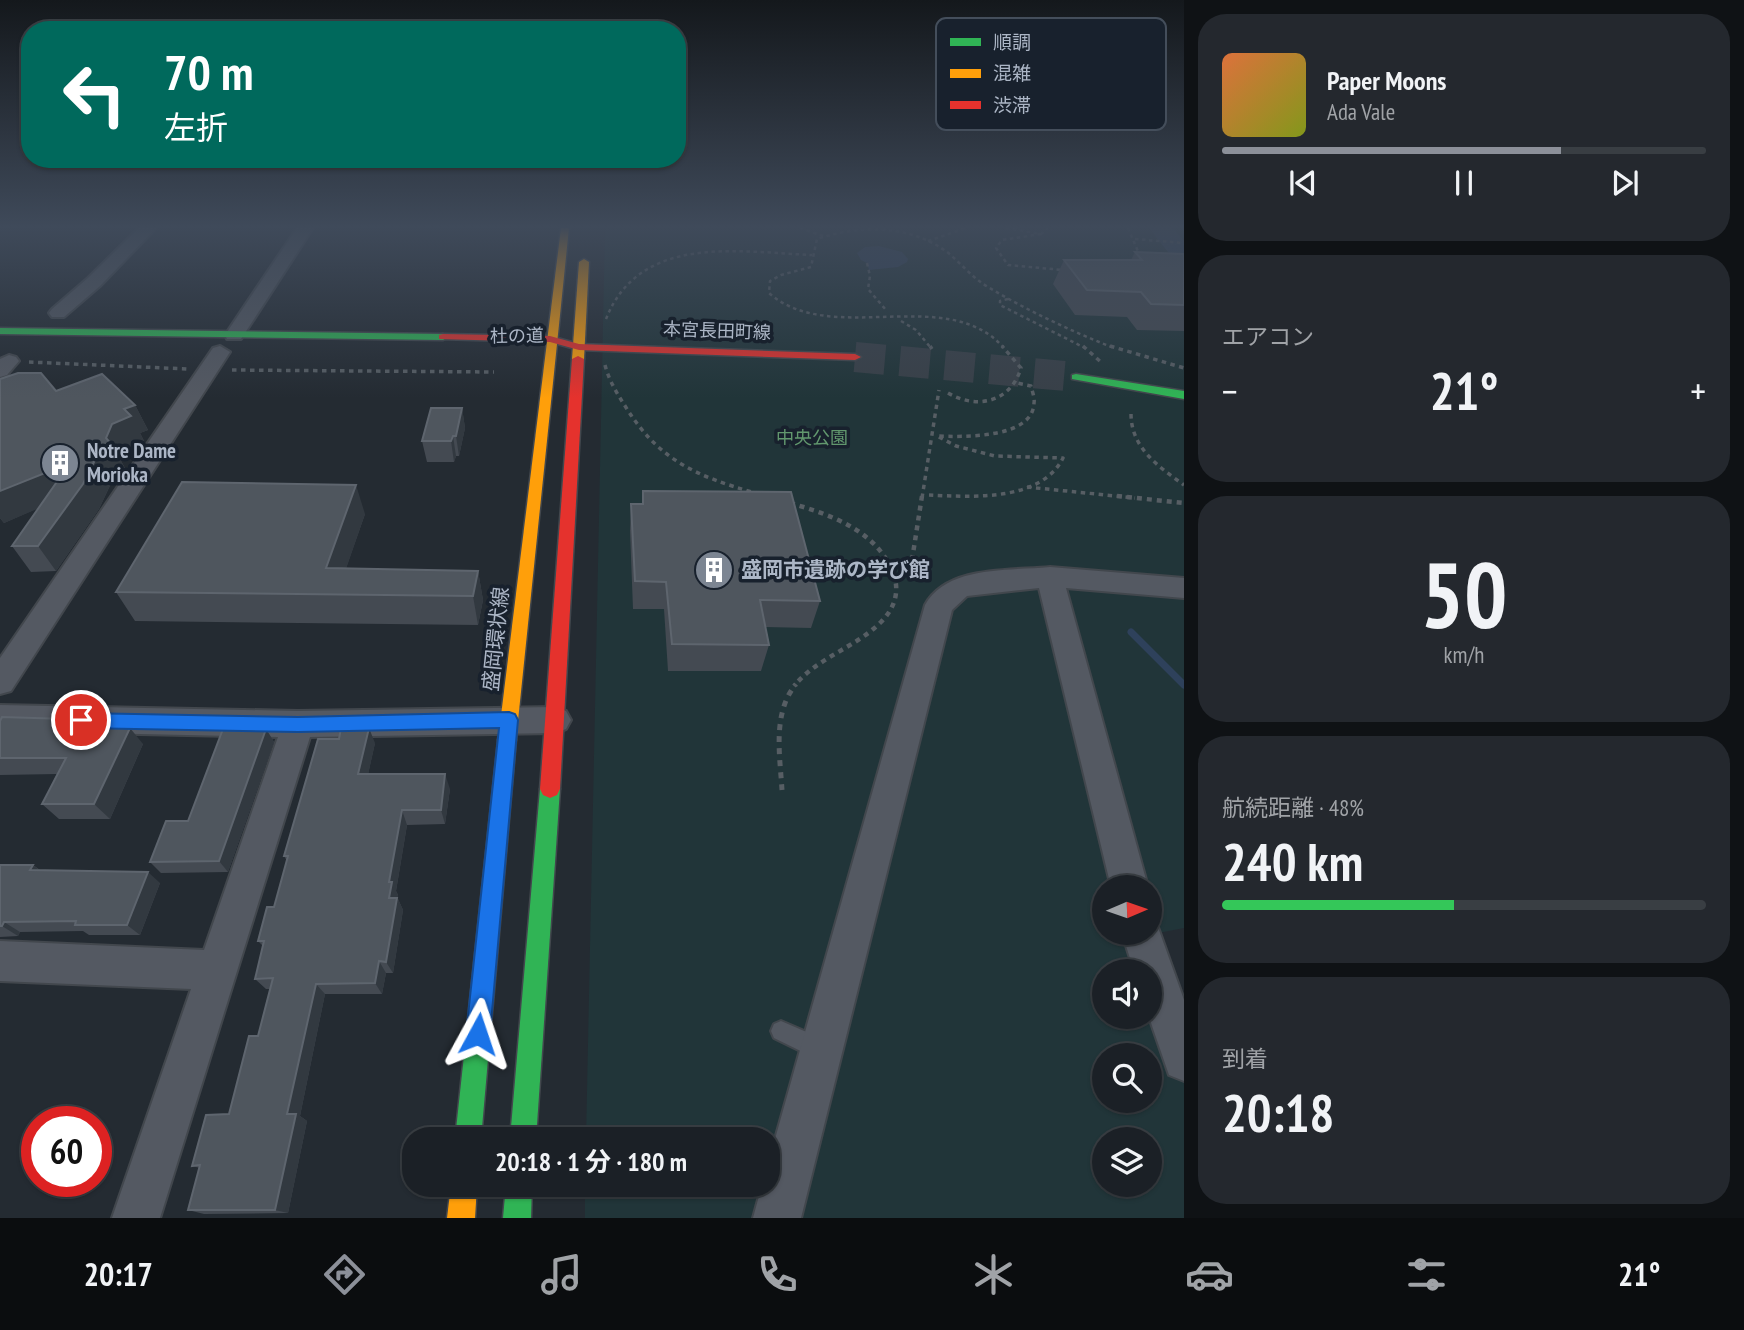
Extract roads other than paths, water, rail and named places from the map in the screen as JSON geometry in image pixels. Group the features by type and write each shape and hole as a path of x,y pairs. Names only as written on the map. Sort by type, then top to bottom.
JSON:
{"main road":[{"name":"盛岡環状線","path":"469,1127 541,357 550,339 557,285"},
{"path":"524,1127 555,720 583,285"},
{"name":"杜の道","path":"0,331 220,352 550,339 579,347"},
{"name":"杜の道","path":"541,357 579,347"},
{"name":"本宮長田町線","path":"579,347 855,357"},
{"path":"1076,377 1184,395"},
{"path":"461,1218 463,1197"},
{"path":"517,1218 518,1197"}],"street":[{"path":"58,313 91,285"},
{"path":"0,682 266,285"},
{"path":"1050,577 1126,875"},
{"path":"777,1218 939,605 960,588 1050,577 1184,587"},
{"path":"0,718 298,724 555,720"},
{"path":"136,1218 298,724"},
{"path":"1145,945 1184,1060"},
{"path":"0,961 217,970"}],"lane":[{"path":"781,1031 821,1051"}],"waterway":[{"path":"1131,632 1184,685"}],"tunnel":[{"path":"855,357 1076,377"}],"place":[{"name":"Notre Dame Morioka","path":"60,463"},
{"name":"盛岡市遺跡の学び館","path":"714,570"}],"park label":[{"name":"中央公園","path":"812,438"}]}
